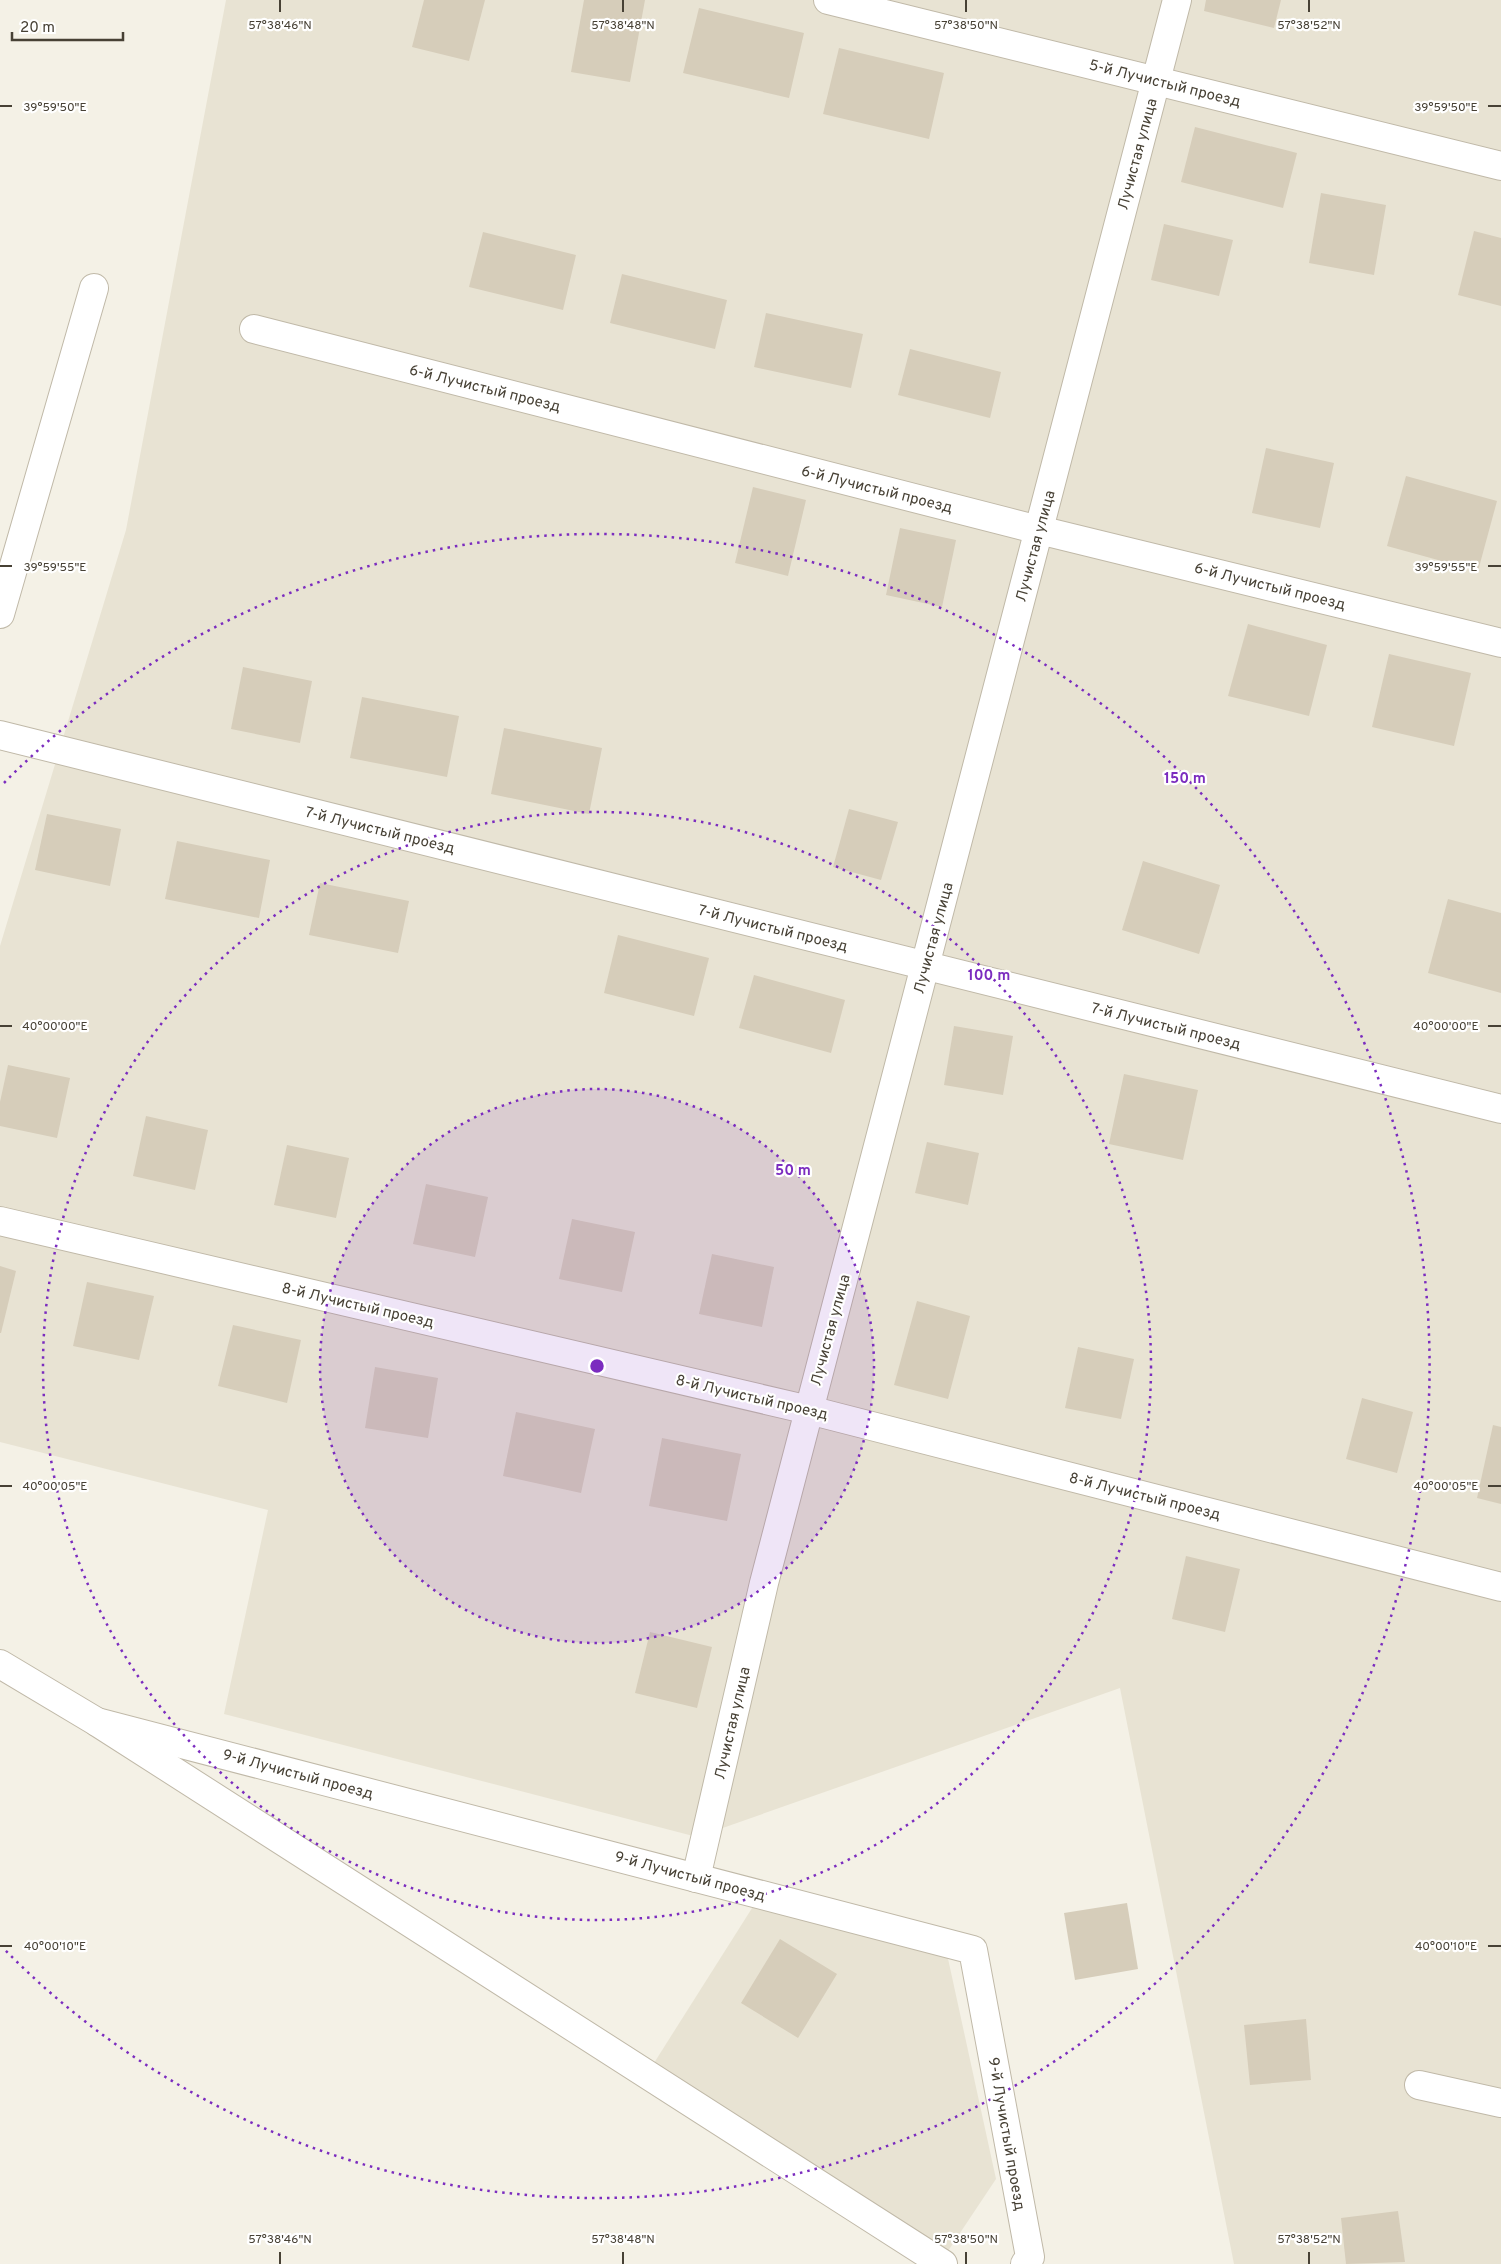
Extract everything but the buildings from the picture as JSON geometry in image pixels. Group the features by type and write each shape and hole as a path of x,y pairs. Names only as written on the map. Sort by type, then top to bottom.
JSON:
{"street":[{"name":"5-й Лучистый проезд","path":"828,0 1501,166"},
{"name":"Лучистая улица","path":"696,1878 764,1583 1177,0"},
{"path":"0,614 94,288"},
{"name":"6-й Лучистый проезд","path":"254,329 1039,530 1501,643"},
{"name":"7-й Лучистый проезд","path":"0,735 1501,1109"},
{"name":"8-й Лучистый проезд","path":"0,1221 809,1410 1501,1587"},
{"path":"0,1664 97,1722 943,2264"},
{"name":"9-й Лучистый проезд","path":"97,1722 973,1950 1030,2257 1025,2264"},
{"path":"1419,2085 1501,2103"}],"shaded area":[{"path":"226,0 1501,0 1501,2264 1234,2264 1120,1688 697,1837 224,1714 268,1510 0,1442 0,946 126,530"},
{"path":"754,1905 947,1954 996,2179 948,2251 654,2063"}]}
